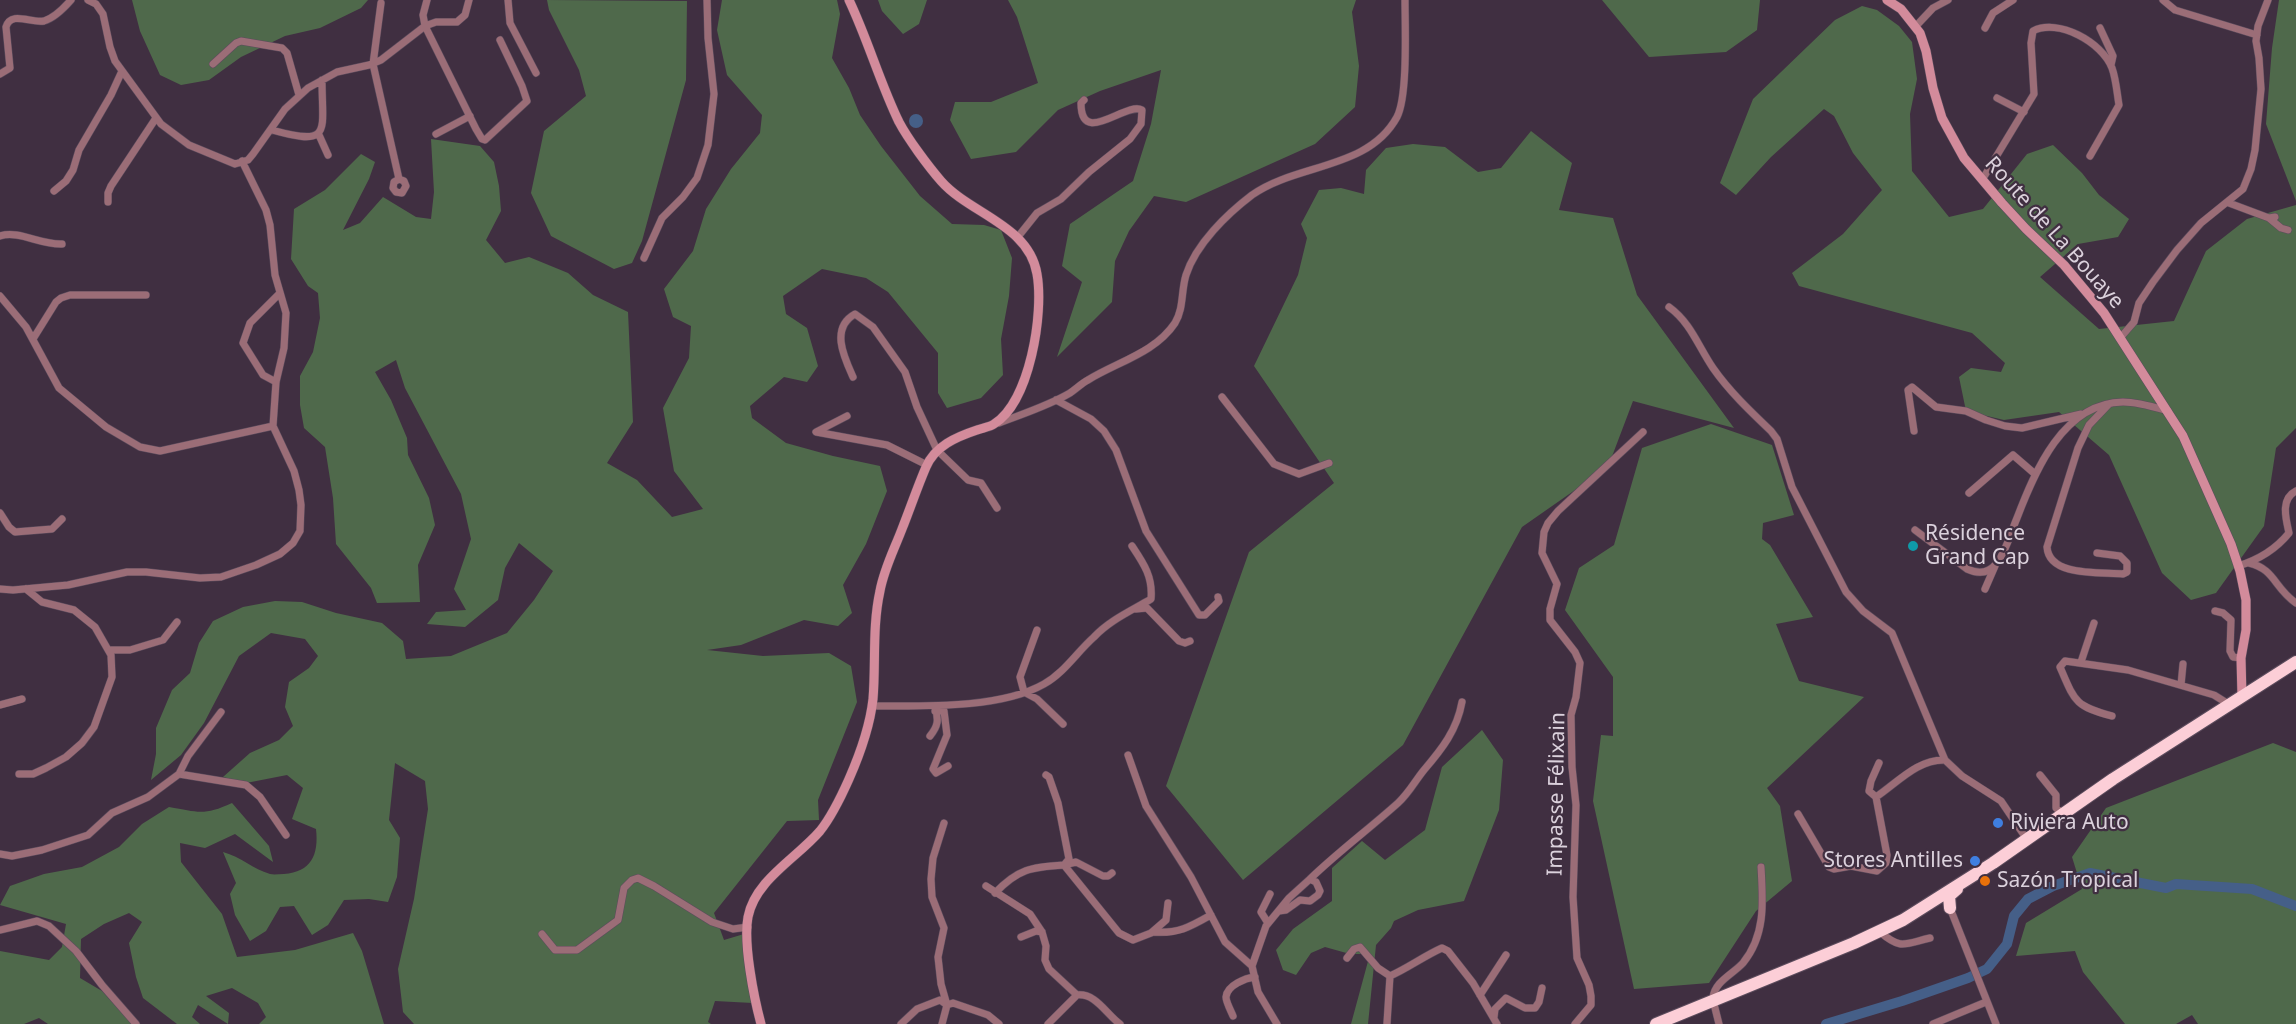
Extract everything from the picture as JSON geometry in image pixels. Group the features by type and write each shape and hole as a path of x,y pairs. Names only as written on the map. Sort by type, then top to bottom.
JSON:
{"highway":[{"path":"1649,1024 1880,932 1961,884 2062,813 2296,662"},
{"path":"1656,1024 1892,922 2013,849"},
{"path":"1950,908 1949,896 1961,884"},
{"path":"1917,911 1941,900 1950,908"}],"street":[{"path":"0,74 10,68 7,22 18,18 45,21 71,0"},
{"path":"88,0 97,2 103,14 112,54 156,118 166,129 189,145 232,163 242,162 254,154 285,109 299,95 322,80 353,68 373,64 425,26 436,22 457,22 465,15 469,0"},
{"path":"427,0 423,15 425,26 484,140 527,101 527,96 500,40"},
{"path":"508,0 507,10 510,23 536,73"},
{"path":"644,258 662,218 683,197 697,178 708,145 714,94 708,38 707,0"},
{"path":"849,0 896,114 912,141 941,181 954,193 1017,238 1031,256 1037,270 1037,312 1027,377 1014,404 994,424"},
{"path":"761,1024 755,1002 748,918 757,894 769,879 805,848 835,808 865,738 872,706 874,625 880,591 885,570 927,465 937,450 960,436 1056,400 1089,379 1144,350 1173,325 1179,314 1186,275 1197,252 1222,222 1247,199 1264,187 1291,175 1357,154 1374,145 1397,117 1401,103 1405,0"},
{"name":"Route de La Bouaye","path":"1887,0 1901,9 1916,26 1926,51 1942,118 1964,158 2026,229 2070,272 2121,337 2182,436 2231,544 2246,600 2241,658 2242,697"},
{"path":"1916,26 1934,8 1948,0"},
{"path":"1985,28 1994,14 2013,0"},
{"path":"2163,0 2175,10 2257,35"},
{"path":"2121,337 2134,322 2139,303 2152,282 2201,223 2229,203 2243,189 2252,169 2261,89 2257,35 2268,0"},
{"path":"381,3 373,64 399,179"},
{"path":"1982,180 2034,94 2031,43 2033,31 2042,26 2079,34 2095,46 2111,65"},
{"path":"2090,156 2119,105 2111,65 2113,56 2100,28"},
{"path":"213,64 241,41 282,48 287,53 299,95"},
{"path":"54,191 74,170 79,150 111,95 122,71"},
{"path":"272,130 304,137 319,135 322,129 323,114 322,80"},
{"path":"1997,98 2024,112"},
{"path":"1017,238 1037,213 1061,199 1089,172 1130,139 1141,124 1143,115 1139,108 1133,108 1103,122 1093,123 1081,112 1084,100"},
{"path":"436,134 470,116"},
{"path":"108,202 111,186 156,118"},
{"path":"319,135 328,155"},
{"path":"0,589 68,585 127,572 200,578 221,577 239,572 280,554 293,543 300,531 301,505 294,471 273,426 276,382 286,313 275,275 270,225 266,210 242,162"},
{"path":"2229,203 2272,217 2281,228 2288,230"},
{"path":"0,236 15,234 40,243 62,244"},
{"path":"276,382 263,375 243,343 250,323 280,292"},
{"path":"33,339 61,298 70,295 146,295"},
{"path":"0,296 26,327 53,380 64,393 106,427 140,447 160,451 273,426"},
{"path":"1669,307 1680,315 1688,326 1726,386 1771,430 1777,439 1792,487 1846,592 1863,611 1892,633 1945,760 1962,776 2001,801 2026,838"},
{"path":"853,377 843,355 841,336 844,322 855,314 873,327 905,372 917,407 937,450 968,480 981,483 997,508"},
{"path":"1914,431 1908,390 1912,387 1936,407 1966,411 2005,426 2022,428 2123,402 2168,411"},
{"path":"1222,397 1274,464 1299,474 1329,463"},
{"path":"1056,400 1091,419 1104,431 1116,450 1146,531 1199,615 1204,615 1211,609 1219,601 1218,597"},
{"path":"2097,553 2120,556 2127,563 2127,572 2123,574 2057,566 2047,554 2047,547 2078,448 2089,425 2109,404"},
{"path":"1985,588 2035,474 2054,443 2084,413"},
{"path":"847,416 816,432 886,445 927,465"},
{"name":"Impasse Félixain","path":"1575,1024 1591,1005 1589,985 1577,958 1573,897 1576,805 1572,767 1571,715 1581,663 1550,620 1550,609 1557,584 1542,553 1544,532 1558,511 1643,432"},
{"path":"1969,493 2013,455 2035,474"},
{"path":"2289,533 2285,503 2296,491"},
{"path":"0,513 15,532 52,529 62,519"},
{"path":"2238,566 2249,563 2273,549 2296,529"},
{"path":"1915,530 1975,573 1984,573 1997,562"},
{"path":"872,706 935,708 994,700 1044,684 1063,670 1107,624 1151,599 1152,590 1148,570 1132,546"},
{"path":"2249,563 2266,568 2283,594 2296,603"},
{"path":"19,774 33,774 56,764 89,735 111,683 112,664 109,650 95,627 74,610 42,602 26,589"},
{"path":"1130,610 1147,608 1179,641 1185,643 1190,641"},
{"path":"2215,611 2223,613 2231,620 2230,651 2234,657 2241,658"},
{"path":"109,650 130,650 163,640 177,622"},
{"path":"2081,662 2094,623"},
{"path":"1037,630 1020,677 1024,692 1037,699 1063,724"},
{"path":"2112,716 2086,709 2078,703 2060,667 2065,661 2128,670 2221,697 2230,705"},
{"path":"2181,685 2183,664"},
{"path":"0,705 22,699"},
{"path":"1252,966 1268,923 1289,898 1411,789 1446,744 1453,731 1462,702"},
{"path":"930,736 937,728 938,718 935,708"},
{"path":"935,708 944,711 947,735 933,769 936,773 948,766"},
{"path":"0,854 12,856 42,850 88,835 112,813 148,797 179,774 198,742 221,712"},
{"path":"1128,755 1146,806 1191,877 1225,942 1252,966 1258,992 1277,1024"},
{"path":"1876,797 1909,772 1932,760 1945,760"},
{"path":"1798,814 1829,867 1834,869 1851,866 1876,871 1886,863 1887,855 1876,797 1869,791 1879,763"},
{"path":"179,774 236,782 250,787 260,796 286,834"},
{"path":"1046,775 1049,777 1058,803 1069,859 1064,865"},
{"path":"2040,775 2056,795 2056,808 2062,813"},
{"path":"942,1024 947,1005 941,984 938,957 944,928 932,897 931,879 933,858 944,823"},
{"path":"995,894 1009,879 1026,870 1076,862 1103,876 1112,873"},
{"path":"1064,865 1119,933 1133,940 1153,932 1166,920 1168,903"},
{"path":"1719,1024 1713,999 1715,988 1744,961 1759,934 1763,911 1761,867"},
{"path":"542,934 555,950 570,951 582,948 618,920 624,888 632,880 638,878 712,922 733,929 748,927"},
{"path":"1279,911 1286,910 1300,900 1310,901 1318,895 1319,887 1310,879"},
{"path":"986,886 995,894 1030,914 1046,945 1046,960 1049,969 1077,995 1083,995 1096,1001 1120,1024"},
{"path":"1268,923 1261,912 1270,894"},
{"path":"1950,908 1996,1024"},
{"path":"1153,932 1169,933 1188,928 1211,915"},
{"path":"0,930 37,921 49,926 76,951 102,986 136,1024"},
{"path":"1020,937 1041,932"},
{"path":"1880,932 1895,944 1900,945 1930,938"},
{"path":"1347,958 1354,949 1360,947 1385,974 1390,976 1409,968 1442,948 1448,951 1480,995 1495,1022"},
{"path":"1480,995 1506,955"},
{"path":"1387,1023 1390,976"},
{"path":"1233,1016 1226,998 1227,993 1246,978 1255,977"},
{"path":"1495,1022 1495,1009 1506,998 1525,1008 1535,1008 1542,988"},
{"path":"1048,1024 1077,995"},
{"path":"901,1024 916,1009 940,1000 947,1005"},
{"path":"1933,1024 1986,1002"},
{"path":"947,1005 953,1003 988,1015 999,1024"}],"green space":[{"path":"132,0 368,0 361,8 320,28 285,36 241,57 209,80 181,85 160,75 140,31"},
{"path":"547,0 687,1 686,80 642,241 632,263 614,269 551,236 531,193 544,131 586,96 579,70 549,10"},
{"path":"722,0 837,0 840,14 832,58 849,88 860,115 881,146 920,196 952,224 984,225 1001,230 1012,258 1009,296 1001,339 1003,375 981,398 947,408 938,393 938,353 888,292 866,278 822,269 783,296 786,314 807,328 818,366 807,382 784,377 750,406 752,418 786,443 880,466 887,491 866,544 843,585 852,613 838,626 804,620 741,645 707,650 763,656 829,653 851,666 857,702 818,800 819,820 787,821 714,913 724,940 744,934 753,1003 715,1001 708,1022 711,1024 414,1024 403,1012 398,969 414,899 428,809 425,781 395,763 389,820 400,838 397,877 388,902 369,899 344,900 328,925 312,935 294,906 280,907 266,931 250,941 235,915 230,894 236,883 223,852 264,872 284,874 293,873 307,866 316,847 316,829 292,819 303,788 287,775 246,783 223,777 250,753 279,740 293,726 285,707 289,682 309,668 318,656 305,639 271,633 239,656 204,723 181,755 151,780 156,754 156,728 172,690 190,673 199,643 213,621 243,607 275,601 302,602 336,613 382,623 403,641 406,659 451,656 507,633 534,600 553,571 519,543 505,568 498,600 465,627 427,624 436,612 466,610 454,589 471,539 461,494 405,388 396,360 375,372 391,400 407,438 408,455 429,498 435,525 418,565 420,602 377,603 371,588 336,544 333,498 325,447 304,428 300,405 300,376 313,352 320,318 318,293 308,286 291,259 294,209 325,190 361,154 375,162 369,179 343,230 360,223 383,197 416,217 431,219 434,192 431,139 480,146 494,162 501,211 486,240 505,263 529,257 568,273 593,295 628,312 633,422 607,463 637,480 672,517 703,509 674,471 663,408 689,358 691,326 673,317 664,289 693,251 706,209 731,169 760,133 762,115 727,75 717,30"},
{"path":"878,0 927,0 919,24 903,34 882,11"},
{"path":"1008,0 1356,0 1352,12 1359,66 1355,107 1315,144 1186,202 1154,196 1129,231 1115,261 1112,302 1057,357 1082,282 1062,266 1070,224 1133,181 1151,124 1161,70 1100,91 1058,110 1016,152 971,159 950,120 955,102 991,102 1038,83 1017,17"},
{"path":"1602,0 1760,0 1757,30 1726,52 1649,57"},
{"path":"2279,0 2296,0 2296,201 2266,124 2272,48"},
{"path":"1862,6 1877,10 1899,26 1912,42 1917,79 1910,114 1912,171 1949,217 1983,209 2027,154 2053,145 2082,173 2099,195 2129,219 2118,237 2078,244 2040,277 2099,329 2174,321 2206,251 2247,219 2296,205 2296,428 2276,448 2264,526 2216,593 2191,600 2162,573 2109,455 2059,412 2004,420 1966,411 1959,377 1971,368 2001,372 2005,363 1972,333 1799,286 1792,273 1843,234 1882,190 1853,153 1834,116 1824,109 1771,157 1736,195 1720,183 1753,99 1835,20"},
{"path":"1531,131 1572,163 1559,210 1613,218 1637,295 1734,428 1633,401 1608,467 1522,527 1403,745 1243,880 1166,786 1249,552 1334,483 1254,366 1298,275 1307,238 1301,224 1319,190 1341,188 1364,194 1366,170 1386,148 1413,144 1445,147 1478,172 1501,168"},
{"path":"1711,424 1772,445 1794,515 1763,523 1762,539 1770,545 1813,617 1776,624 1799,681 1864,697 1767,788 1780,806 1792,881 1756,911 1709,983 1634,989 1593,801 1601,735 1613,736 1613,677 1565,610 1579,568 1614,545 1642,448"},
{"path":"1482,730 1503,760 1499,810 1464,901 1418,910 1394,921 1376,945 1368,1024 1351,1024 1370,954 1350,954 1325,947 1311,953 1296,975 1283,970 1276,950 1293,929 1332,901 1332,868 1362,841 1385,860 1425,830 1442,767"},
{"path":"2273,743 2296,752 2296,1024 2198,1024 2192,1015 2176,1024 2125,1024 2083,972 2075,951 2016,956 2026,923 2082,889 2072,857 2106,808"},
{"path":"232,803 269,846 273,862 235,834 205,848 180,843 181,862 222,914 237,957 295,950 353,933 362,951 384,1024 259,1024 266,1017 258,1003 232,988 206,996 229,1013 228,1024 198,1005 192,1017 200,1024 177,1024 143,998 129,943 142,922 129,913 104,924 81,939 80,978 102,991 132,1024 48,1024 39,1018 24,1024 0,1024 0,951 49,960 62,947 66,924 0,905 10,886 44,874 82,867 119,847 142,824 169,807 201,812"}],"water":[{"path":"916,114 921,116 923,121 921,126 916,128 911,126 909,121 911,116"}],"waterway":[{"path":"1826,1024 1902,1001 1987,969 2007,944 2014,916 2028,899 2053,886 2090,873 2166,888 2176,884 2252,889 2296,906"}],"place":[{"name":"Résidence Grand Cap","path":"1913,546"},
{"name":"Riviera Auto","path":"1998,823"},
{"name":"Stores Antilles","path":"1975,861"},
{"name":"Sazón Tropical","path":"1985,881"}]}
